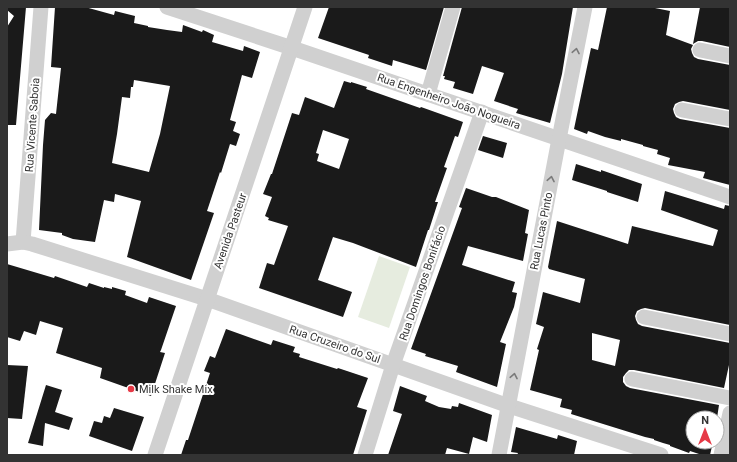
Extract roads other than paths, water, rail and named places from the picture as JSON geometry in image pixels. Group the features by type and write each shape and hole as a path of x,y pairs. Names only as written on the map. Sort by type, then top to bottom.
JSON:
{"street":[{"name":"Rua Vicente Saboia","path":"24,242 41,7"},
{"name":"Rua Engenheiro João Nogueira","path":"167,7 482,112 730,197"},
{"name":"Avenida Pasteur","path":"155,455 305,7"},
{"path":"428,94 453,7"},
{"name":"Rua Lucas Pinto","path":"499,455 585,7"},
{"path":"700,50 730,56"},
{"path":"682,110 730,119"},
{"name":"Rua Domingos Bonifácio","path":"365,455 394,365 482,112"},
{"name":"Rua Cruzeiro do Sul","path":"7,244 24,242 40,246 207,299 508,406 661,455"},
{"path":"644,317 730,334"},
{"path":"632,379 730,398"},
{"path":"721,455 730,413"}],"place":[{"name":"Milk Shake Mix","path":"131,389"}]}
